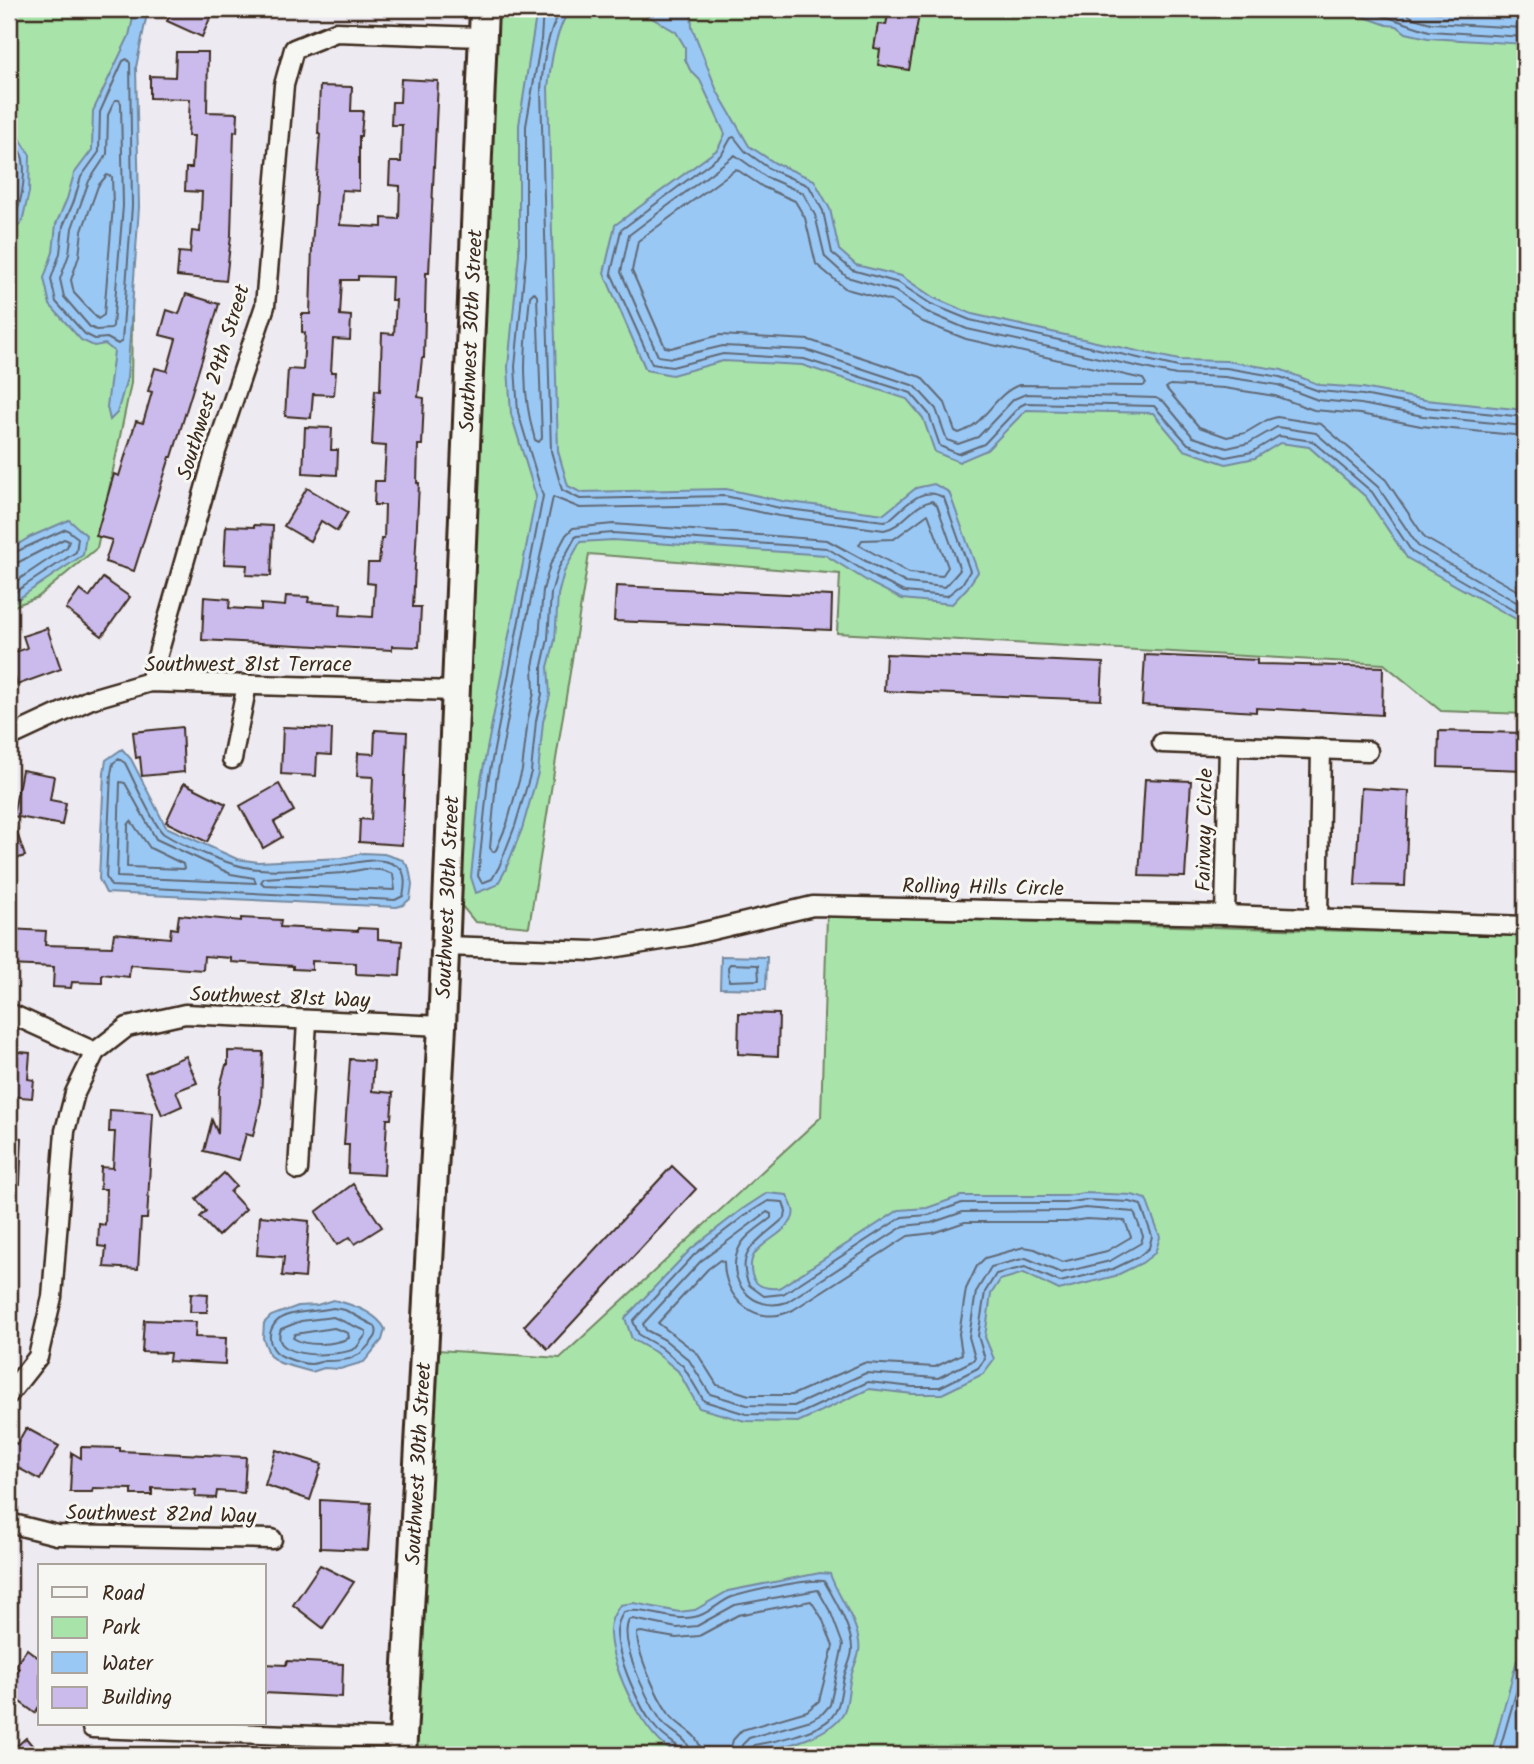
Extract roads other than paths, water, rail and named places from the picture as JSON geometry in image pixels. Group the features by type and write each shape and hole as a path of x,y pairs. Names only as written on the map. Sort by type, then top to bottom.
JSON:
{"street":[{"name":"Southwest 30th Street","path":"402,1747 442,1027 482,9"},
{"name":"Southwest 29th Street","path":"150,682 214,457 265,306 284,85 294,48 336,32 481,37"},
{"name":"Southwest 81st Terrace","path":"9,737 91,699 150,682 455,691"},
{"path":"232,759 247,685"},
{"name":"Fairway Circle","path":"1162,743 1368,751"},
{"name":"Fairway Circle","path":"1225,915 1229,746"},
{"path":"1318,918 1321,749"},
{"name":"Rolling Hills Circle","path":"445,946 593,951 687,936 813,906 1225,915 1525,926"},
{"path":"9,1013 95,1052 75,1093 65,1131 52,1297 38,1357 9,1394"},
{"name":"Southwest 81st Way","path":"95,1052 127,1027 186,1014 442,1027"},
{"path":"298,1170 307,1022"},
{"name":"Southwest 82nd Way","path":"9,1520 13,1524 57,1535 272,1539"},
{"path":"92,1728 402,1747"}],"water":[{"path":"135,9 148,9 136,67 139,207 127,378 117,413 110,420 107,407 114,351 105,344 94,346 81,340 50,305 44,278 53,252 56,224 74,174 92,150 93,111 129,36"},
{"path":"537,9 570,9 557,37 548,88 558,451 568,486 580,492 726,489 782,501 884,514 916,488 934,484 949,492 978,572 952,604 902,599 825,555 613,540 580,542 564,572 558,595 555,640 548,667 550,695 543,722 538,773 522,829 497,885 476,893 471,877 481,780 536,496 511,414 508,367 519,254 519,125"},
{"path":"636,9 691,9 692,27 717,91 749,146 775,163 814,180 830,209 839,250 856,265 901,276 934,298 972,314 1105,344 1179,360 1226,361 1282,370 1320,385 1363,388 1425,400 1525,410 1525,624 1407,558 1366,497 1309,447 1280,443 1255,458 1226,464 1184,450 1153,413 1026,410 987,450 959,462 935,452 923,418 907,399 802,365 723,361 672,375 646,370 604,273 615,225 718,149 725,134 700,80 690,70 685,59 685,47 676,32"},
{"path":"1342,9 1525,9 1525,44 1428,38 1406,33 1397,26"},
{"path":"9,120 30,155 29,192 22,222 9,236"},
{"path":"69,520 86,535 83,555 9,605 9,550 30,537"},
{"path":"122,749 131,759 166,827 237,859 258,862 342,858 363,853 384,854 403,860 409,868 412,884 410,899 397,907 106,893 99,879 104,773 106,760"},
{"path":"721,956 767,957 766,989 720,988"},
{"path":"767,1193 787,1195 793,1211 793,1218 786,1228 764,1244 753,1257 751,1265 754,1279 759,1285 771,1288 779,1288 899,1210 927,1208 961,1196 1066,1196 1084,1193 1132,1195 1146,1199 1160,1237 1155,1253 1142,1263 1115,1276 1059,1290 1024,1273 1000,1280 991,1294 985,1337 994,1359 983,1374 942,1394 869,1389 798,1422 745,1421 699,1408 678,1371 655,1352 632,1339 625,1318 691,1249"},
{"path":"333,1300 369,1313 385,1329 382,1340 364,1362 340,1369 324,1368 312,1372 280,1363 270,1356 263,1338 264,1323 271,1316 298,1306 317,1305"},
{"path":"820,1573 830,1574 854,1624 859,1642 845,1709 840,1718 807,1739 757,1752 685,1756 666,1747 642,1719 616,1665 610,1630 612,1618 620,1605 634,1603 679,1612 695,1610 728,1591"},
{"path":"1525,1653 1525,1755 1491,1755 1517,1660"}]}
